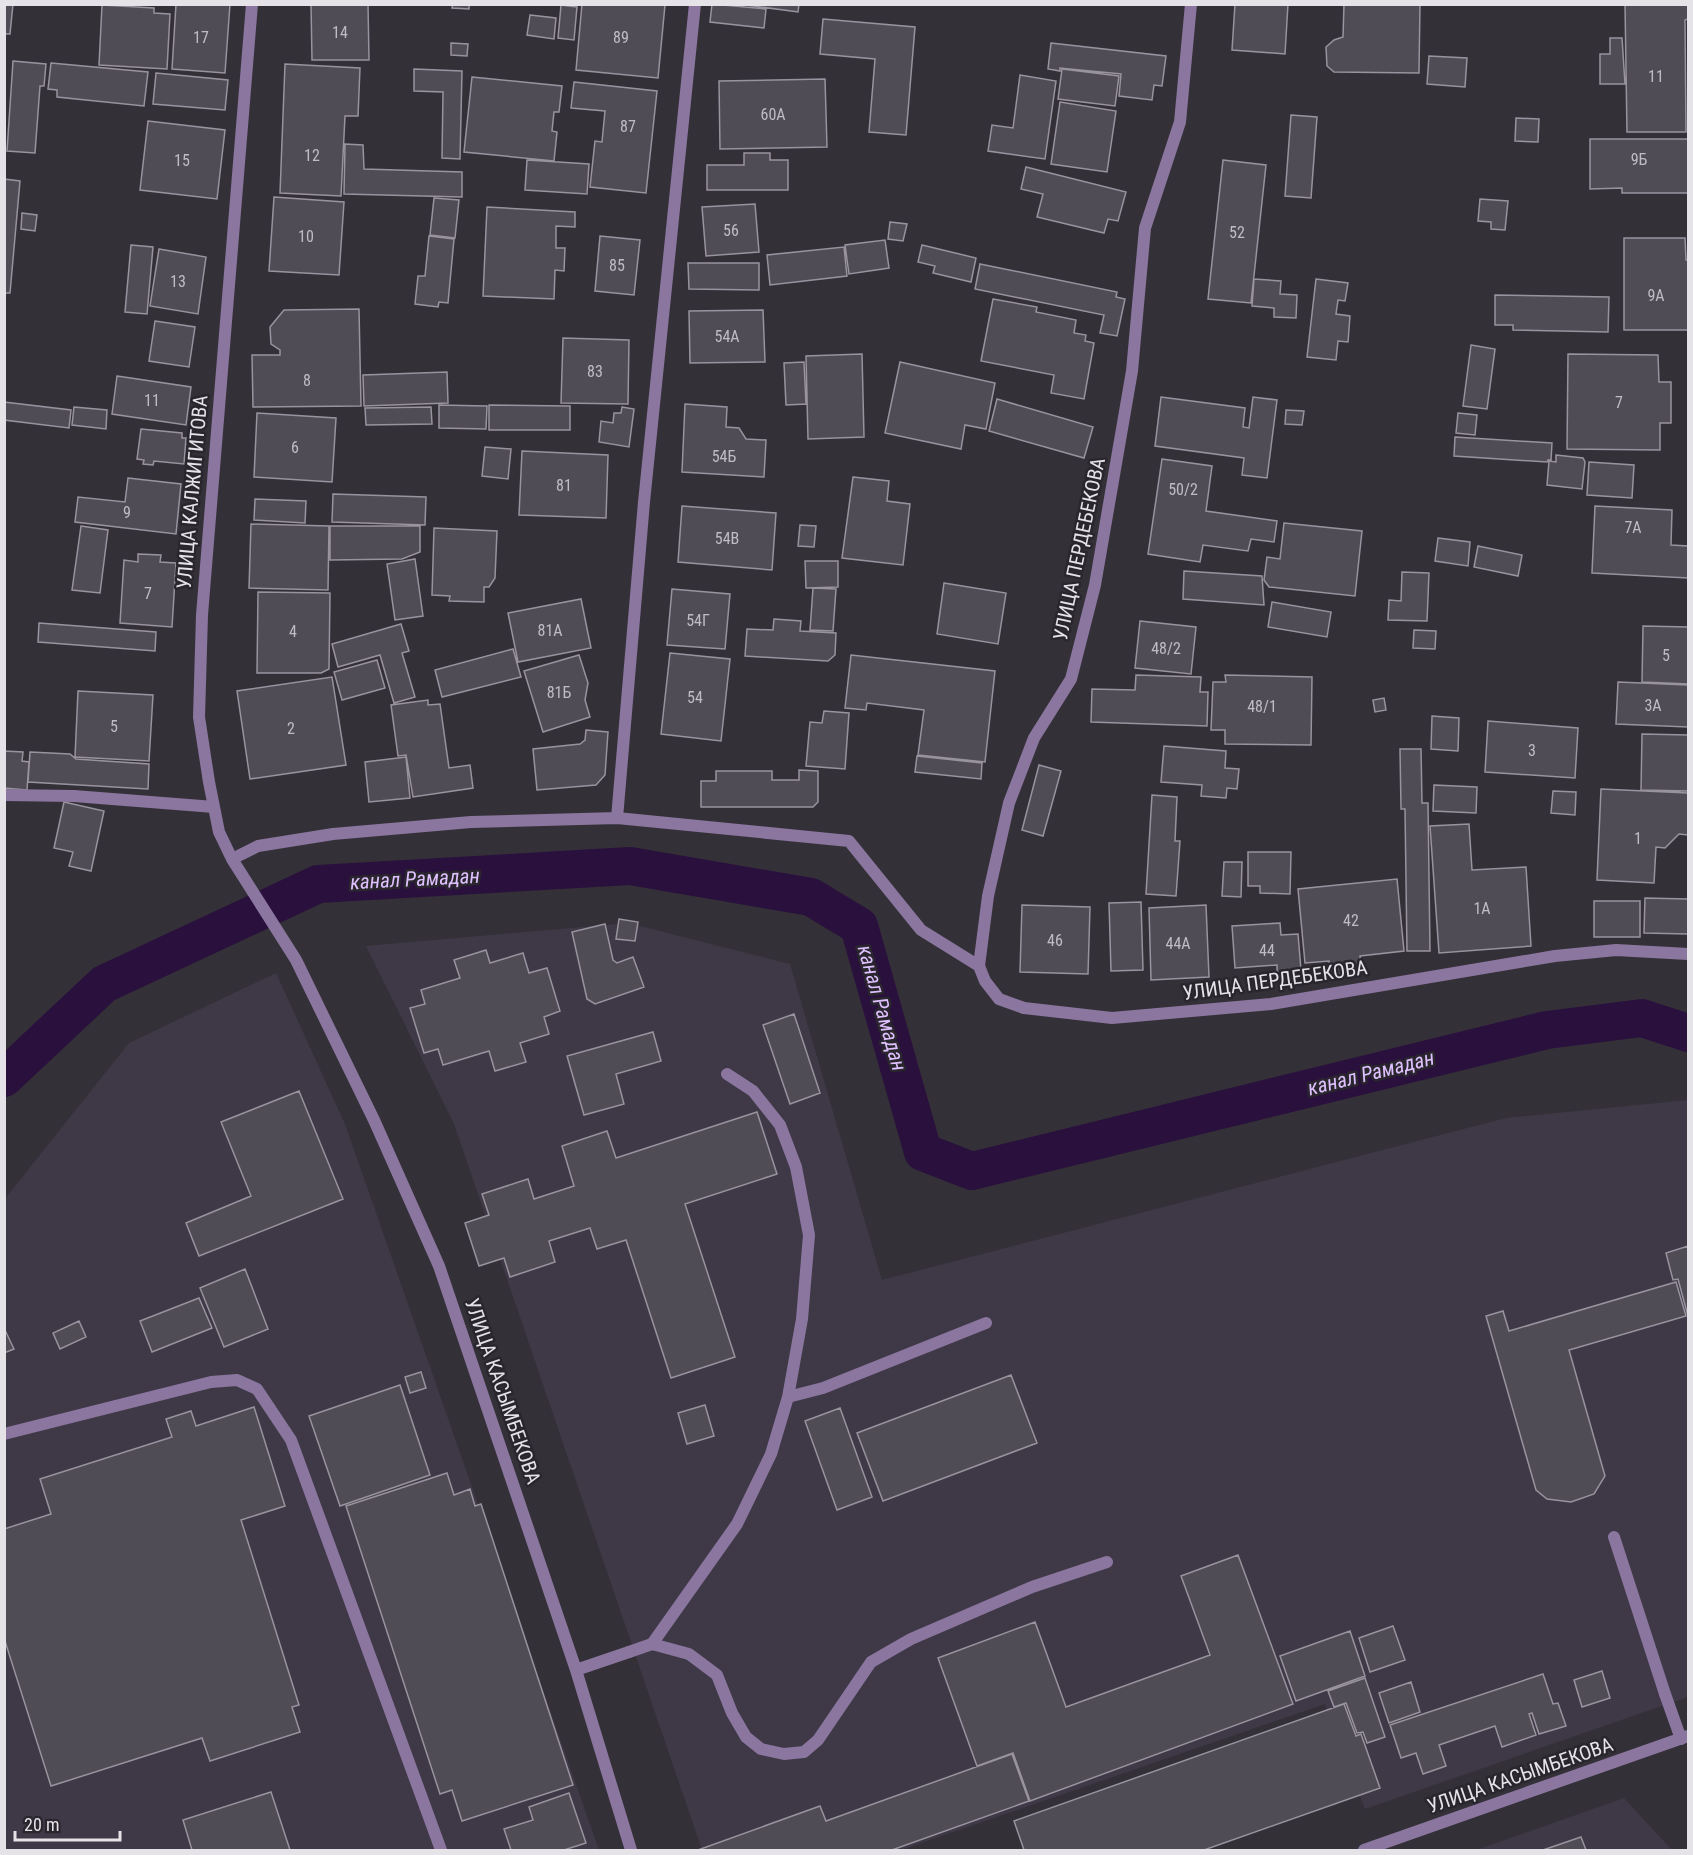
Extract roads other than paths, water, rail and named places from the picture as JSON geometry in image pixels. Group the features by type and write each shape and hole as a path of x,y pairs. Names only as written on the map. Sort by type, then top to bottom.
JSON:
{"street":[{"name":"УЛИЦА КАЛЖИГИТОВА","path":"252,4 202,615 199,717 219,832 232,859 296,960"},
{"path":"617,818 644,502 695,4"},
{"name":"УЛИЦА ПЕРДЕБЕКОВА","path":"1191,4 1180,122 1145,228 1132,372 1095,585 1071,679 1034,738 1009,803 988,897 980,966 985,981 999,999 1024,1008 1112,1018 1271,1004 1555,957 1616,950 1689,954"},
{"path":"4,795 106,798 214,807"},
{"path":"232,859 258,846 333,834 471,822 617,818 849,841 921,930 980,966"},
{"name":"УЛИЦА КАСЫМБЕКОВА","path":"296,960 374,1120 439,1266 576,1670 631,1851"},
{"path":"652,1644 736,1524 771,1454 788,1396 802,1319 809,1235 796,1167 780,1125 753,1091 726,1074"},
{"path":"788,1396 823,1388 986,1323"},
{"path":"4,1434 211,1382 237,1380 257,1389 291,1440 441,1851"},
{"path":"1614,1537 1665,1694 1684,1737"},
{"path":"576,1670 652,1644 689,1654 717,1675 732,1713 746,1737 761,1749 784,1754 804,1752 818,1740 871,1662 911,1639 1032,1587 1107,1562"},
{"name":"УЛИЦА КАСЫМБЕКОВА","path":"1364,1851 1684,1737"}],"waterway":[{"name":"канал Рамадан","path":"4,1078 104,984 318,884 630,866 811,897 859,926 923,1152 972,1171 1547,1030 1642,1018 1688,1033"}]}
